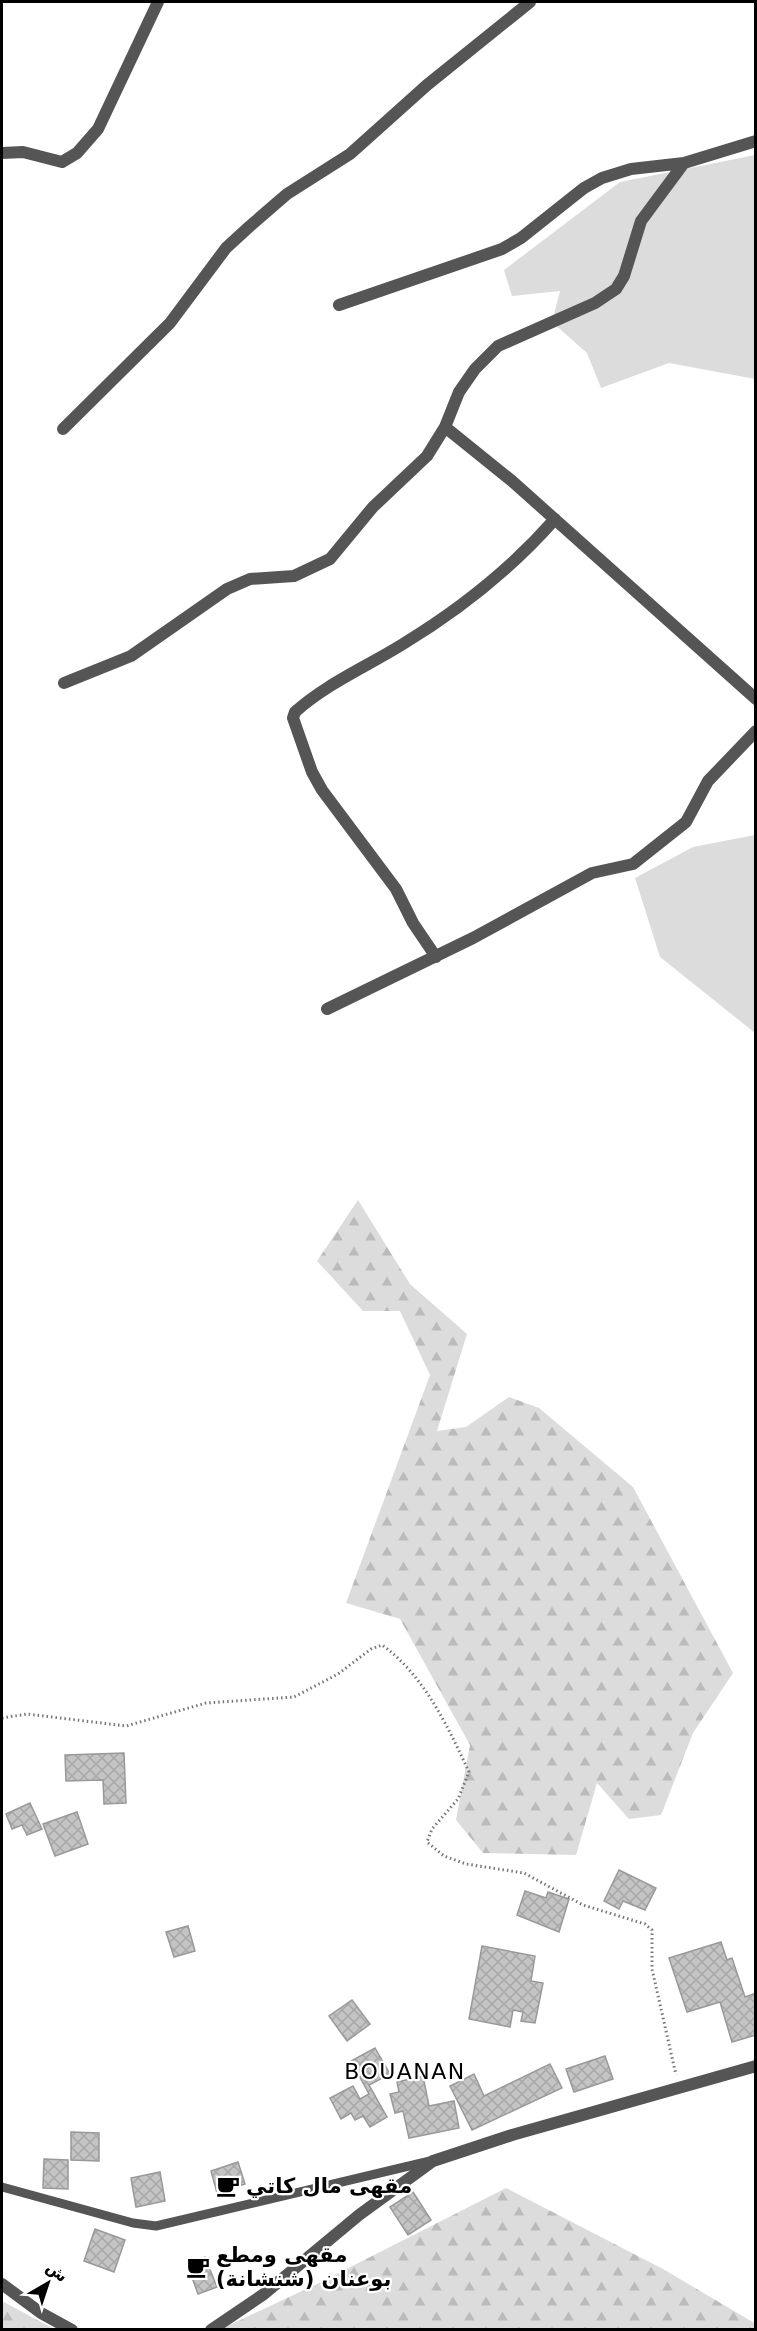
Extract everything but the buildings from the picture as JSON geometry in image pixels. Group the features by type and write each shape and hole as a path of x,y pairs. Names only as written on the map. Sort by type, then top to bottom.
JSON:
{"street":[{"path":"2,153 23,152 62,162 77,153 98,129 158,2"},
{"path":"63,429 170,323 226,248 250,226 287,194 350,154 427,85 530,2"},
{"path":"339,305 502,249 521,238 584,188 614,173 684,163 756,141"},
{"path":"64,683 131,656 227,589 250,579 294,576 330,559 373,507 427,456 446,427 459,392 475,369 498,346 595,303 616,289 624,276 641,221 684,163"},
{"path":"446,427 513,481 756,699"},
{"path":"436,957 413,923 396,889 322,790 312,772 293,718 295,712 325,687 352,674 442,620 530,547 555,519"},
{"path":"327,1009 436,957 592,873 633,864 686,822 708,781 756,731"},
{"path":"211,2330 264,2294 359,2215 433,2161 512,2134 756,2066"},
{"path":"2,2284 41,2313 72,2330"}],"lane":[{"path":"2,2187 133,2223 156,2226 433,2161"}],"path":[{"path":"2,1718 27,1714 126,1726 206,1703 294,1697 338,1674 371,1648 382,1646 398,1656 432,1701 459,1747 469,1772 458,1799 432,1829 427,1842 444,1856 466,1864 524,1873 584,1905 645,1924 652,1930 652,1969 680,2089"}],"green space":[{"path":"755,155 755,379 669,363 601,388 587,353 552,322 560,291 512,296 504,270 620,182"},
{"path":"756,835 755,1033 660,957 635,878 693,847"},
{"path":"358,1200 410,1284 467,1334 437,1431 466,1427 509,1397 539,1408 633,1487 733,1673 693,1733 661,1815 629,1819 597,1783 576,1855 483,1853 456,1820 470,1745 400,1619 346,1603 430,1375 400,1311 363,1311 317,1261"},
{"path":"506,2188 663,2269 756,2324 755,2330 219,2330 319,2283"},
{"path":"2,2301 54,2329 2,2329"}],"place":[{"name":"مقهى مال كاتي","path":"228,2186"},
{"name":"مقهى ومطع بوعنان (شنشانة)","path":"198,2267"}],"district":[{"name":"BOUANAN","path":"405,2071"}]}
